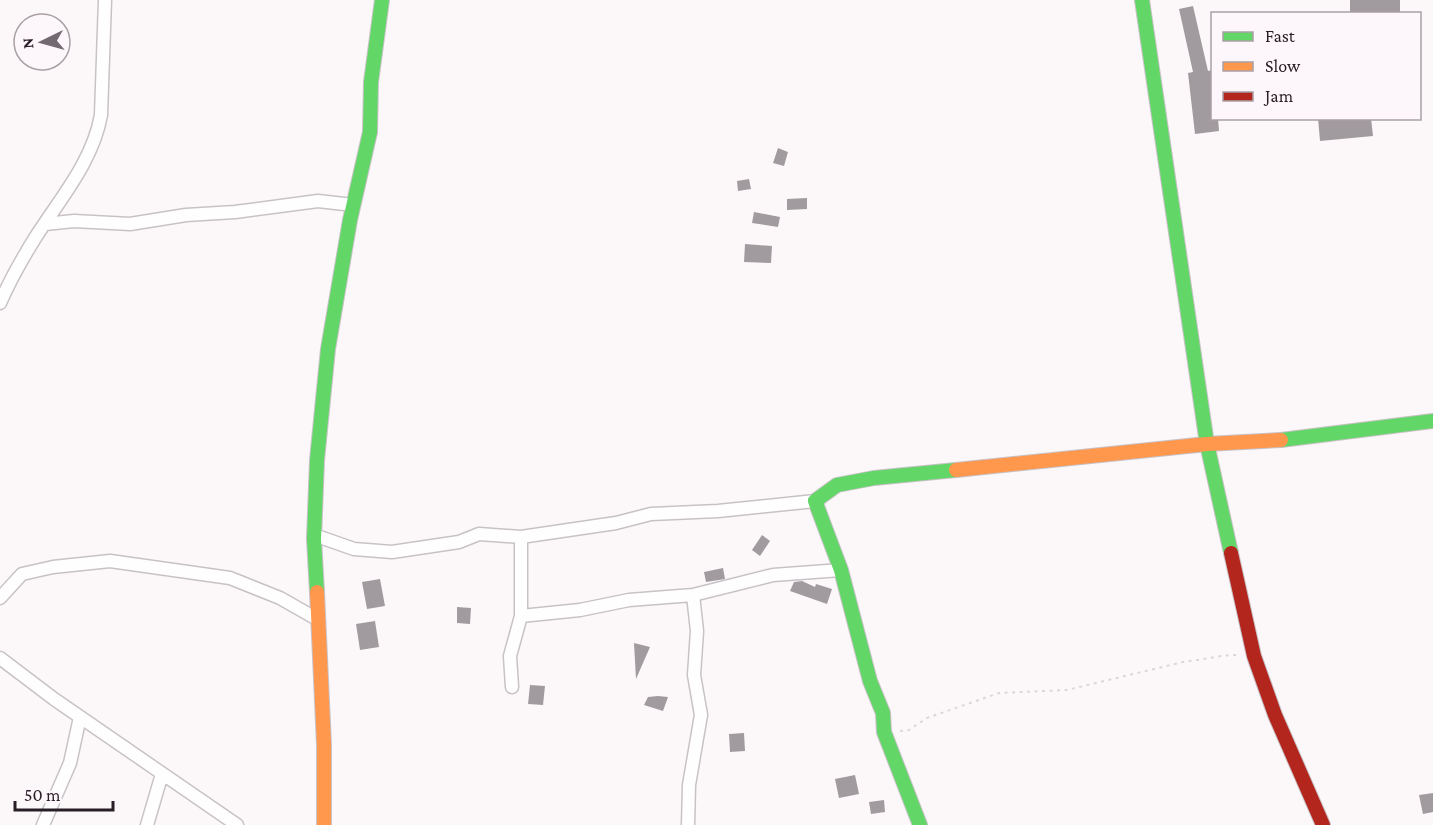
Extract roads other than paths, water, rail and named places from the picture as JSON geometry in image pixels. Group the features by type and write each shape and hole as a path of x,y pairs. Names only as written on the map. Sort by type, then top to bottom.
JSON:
{"street":[{"path":"0,303 11,277 85,162 99,126 105,0"},
{"path":"323,824 324,745 314,535 317,460 328,349 353,205 370,132 371,82 382,0"},
{"path":"1142,0 1207,444 1254,656 1275,715 1323,825"},
{"path":"62,196 74,221"},
{"path":"45,224 74,221 130,224 186,215 235,212 318,201 353,205"},
{"path":"314,535 354,549 392,552 459,542 479,534 521,537 616,523 651,514 718,511 815,501 837,485 874,478 1207,444 1268,442 1433,421"},
{"path":"815,501 841,570 870,681 883,713 884,732 920,825"},
{"path":"513,687 510,656 521,616 521,537"},
{"path":"0,598 22,574 53,567 110,561 230,578 280,598 317,619"},
{"path":"521,616 580,610 629,600 693,595 773,575 841,570"},
{"path":"688,825 689,785 701,715 694,675 697,631 693,595"},
{"path":"0,658 237,825"},
{"path":"43,825 70,763 81,717"},
{"path":"147,825 162,774"}]}
